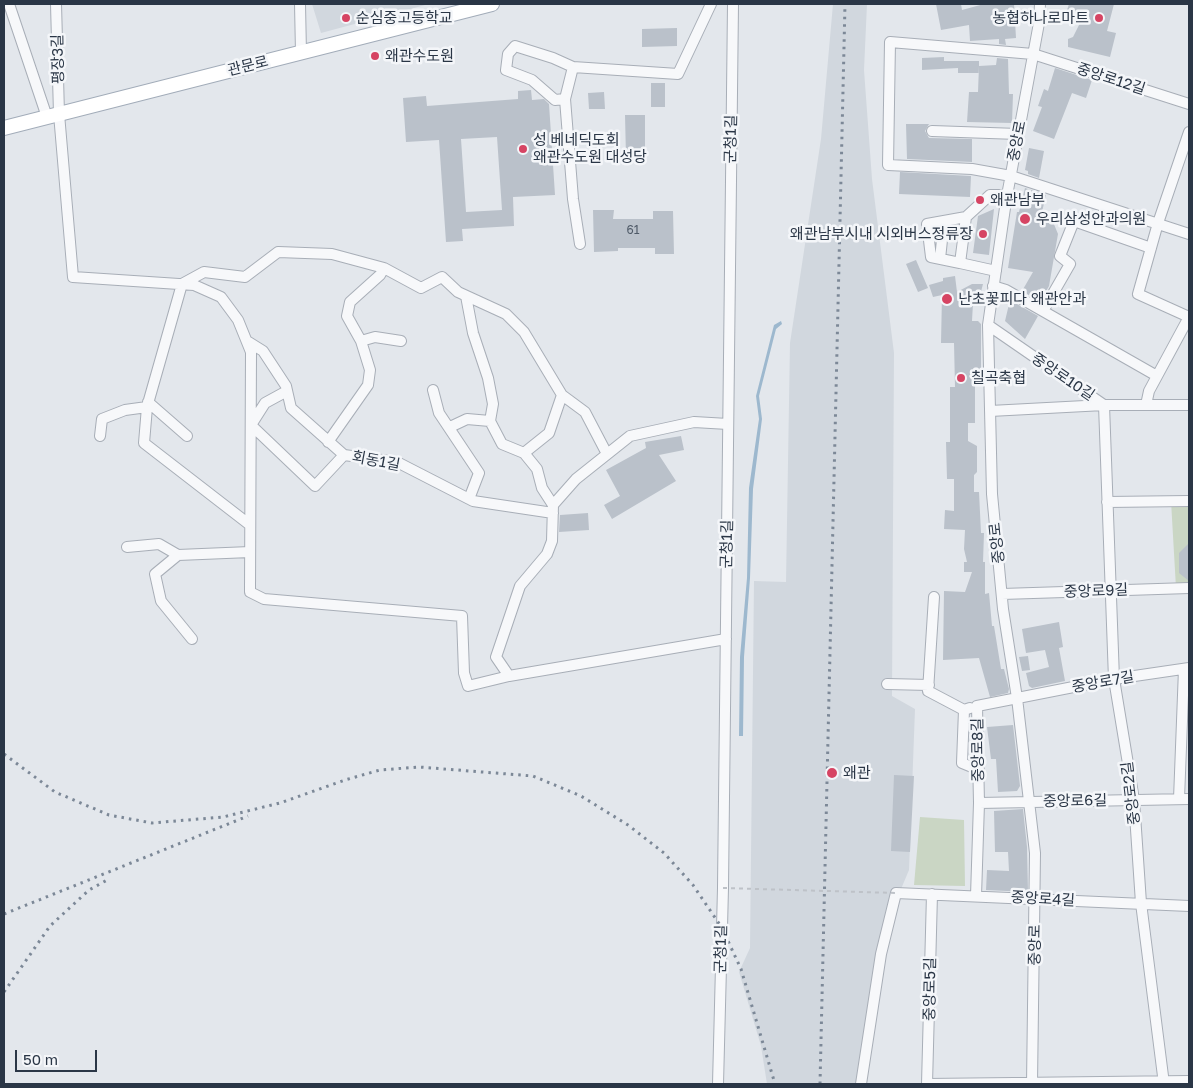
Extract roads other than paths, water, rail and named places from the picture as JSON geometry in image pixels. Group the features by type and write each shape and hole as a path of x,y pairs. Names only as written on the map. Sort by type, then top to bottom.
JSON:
{"main road":[{"name":"관문로","path":"4,128 492,4"}],"street":[{"path":"9,4 53,116 73,277 194,285 220,297 238,320 247,341 251,352 250,592 264,599 462,616 464,673 468,686 510,676 726,640"},
{"name":"평장3길","path":"53,116 56,4"},
{"path":"300,4 301,53"},
{"path":"565,99 555,100 532,80 506,70 508,54 515,46 553,58 573,68 678,74 711,4"},
{"name":"군청1길","path":"718,1084 723,888 733,4"},
{"name":"중앙로","path":"1032,1083 1036,853 1002,594 992,494 988,325 1007,195 1033,54 1040,4"},
{"name":"중앙로12길","path":"1011,176 972,169 888,165 890,42 1033,54 1189,104"},
{"path":"573,68 565,99 573,199 580,244"},
{"path":"932,131 1018,134"},
{"path":"1146,405 1149,391 1189,317 1138,294 1158,223 1189,132"},
{"path":"1011,176 1189,234"},
{"path":"996,271 930,256 928,224 966,217 990,195 1007,195"},
{"path":"960,263 966,217"},
{"path":"940,258 944,221"},
{"path":"1043,311 1070,264 1060,256 1074,221 1151,248"},
{"path":"250,525 144,443 147,405 182,284 204,272 244,277 278,252 332,254 384,268 421,288 442,278 458,292 506,314 524,332 562,395 585,412 607,454"},
{"path":"328,442 368,384 370,370 361,341 347,316 350,302 380,275 384,268"},
{"path":"994,286 1006,290 1157,376"},
{"path":"466,296 474,333 494,404 490,422 502,444 524,453 537,469 542,488 553,509 552,541 547,554 520,586 496,657 510,676"},
{"name":"중앙로10길","path":"988,325 1104,405 1189,405"},
{"path":"361,341 375,336 401,341"},
{"name":"회동1길","path":"247,341 263,351 287,391 291,408 344,455 397,462 469,499 553,509"},
{"path":"433,390 439,413 479,473 469,499"},
{"path":"251,425 265,403 287,391"},
{"path":"524,453 549,433 562,395"},
{"path":"147,405 187,436"},
{"path":"100,436 102,419 124,410 147,405"},
{"path":"990,411 1104,405"},
{"name":"중앙로2길","path":"1104,405 1114,678 1134,800 1141,903 1164,1083"},
{"path":"450,427 467,419 490,422"},
{"path":"553,509 576,480 630,436 694,422 728,424"},
{"path":"251,425 314,486 344,455"},
{"path":"1107,502 1189,501"},
{"path":"127,547 159,544 178,555 250,552"},
{"path":"178,555 155,574 161,601 192,639"},
{"name":"중앙로9길","path":"1002,594 1189,588"},
{"path":"934,597 928,691 964,710 977,706"},
{"name":"중앙로7길","path":"1017,698 1114,678 1186,668"},
{"name":"중앙로6길","path":"979,803 1184,799 1186,668"},
{"path":"887,684 928,685"},
{"name":"중앙로8길","path":"976,896 979,803 977,706 1017,698"},
{"path":"964,710 962,763 979,770"},
{"name":"중앙로4길","path":"861,1084 881,954 896,893 1189,906"},
{"name":"중앙로5길","path":"932,894 927,1084 1189,1082"}],"water":[{"path":"781,321 782,324 776,329 759,396 762,419 753,489 750,578 744,657 743,736 739,736 740,657 747,578 749,488 759,419 756,396 774,325"}],"railway":[{"path":"820,1084 845,4"},
{"path":"4,754 55,792 109,815 152,823 223,817 280,803 380,770 419,767 533,776 581,796 628,825 664,853 693,885 722,928 741,969 775,1084"},
{"path":"4,914 248,816"},
{"path":"4,992 50,926 89,890 109,879"}],"place":[{"name":"순심중고등학교","path":"346,18"},
{"name":"농협하나로마트","path":"1099,18"},
{"name":"왜관수도원","path":"375,56"},
{"name":"성 베네딕도회 왜관수도원 대성당","path":"523,149"},
{"name":"왜관남부","path":"980,200"},
{"name":"우리삼성안과의원","path":"1025,219"},
{"name":"왜관남부시내 시외버스정류장","path":"983,234"},
{"name":"난초꽃피다 왜관안과","path":"947,299"},
{"name":"칠곡축협","path":"961,378"},
{"name":"왜관","path":"832,773"}]}
